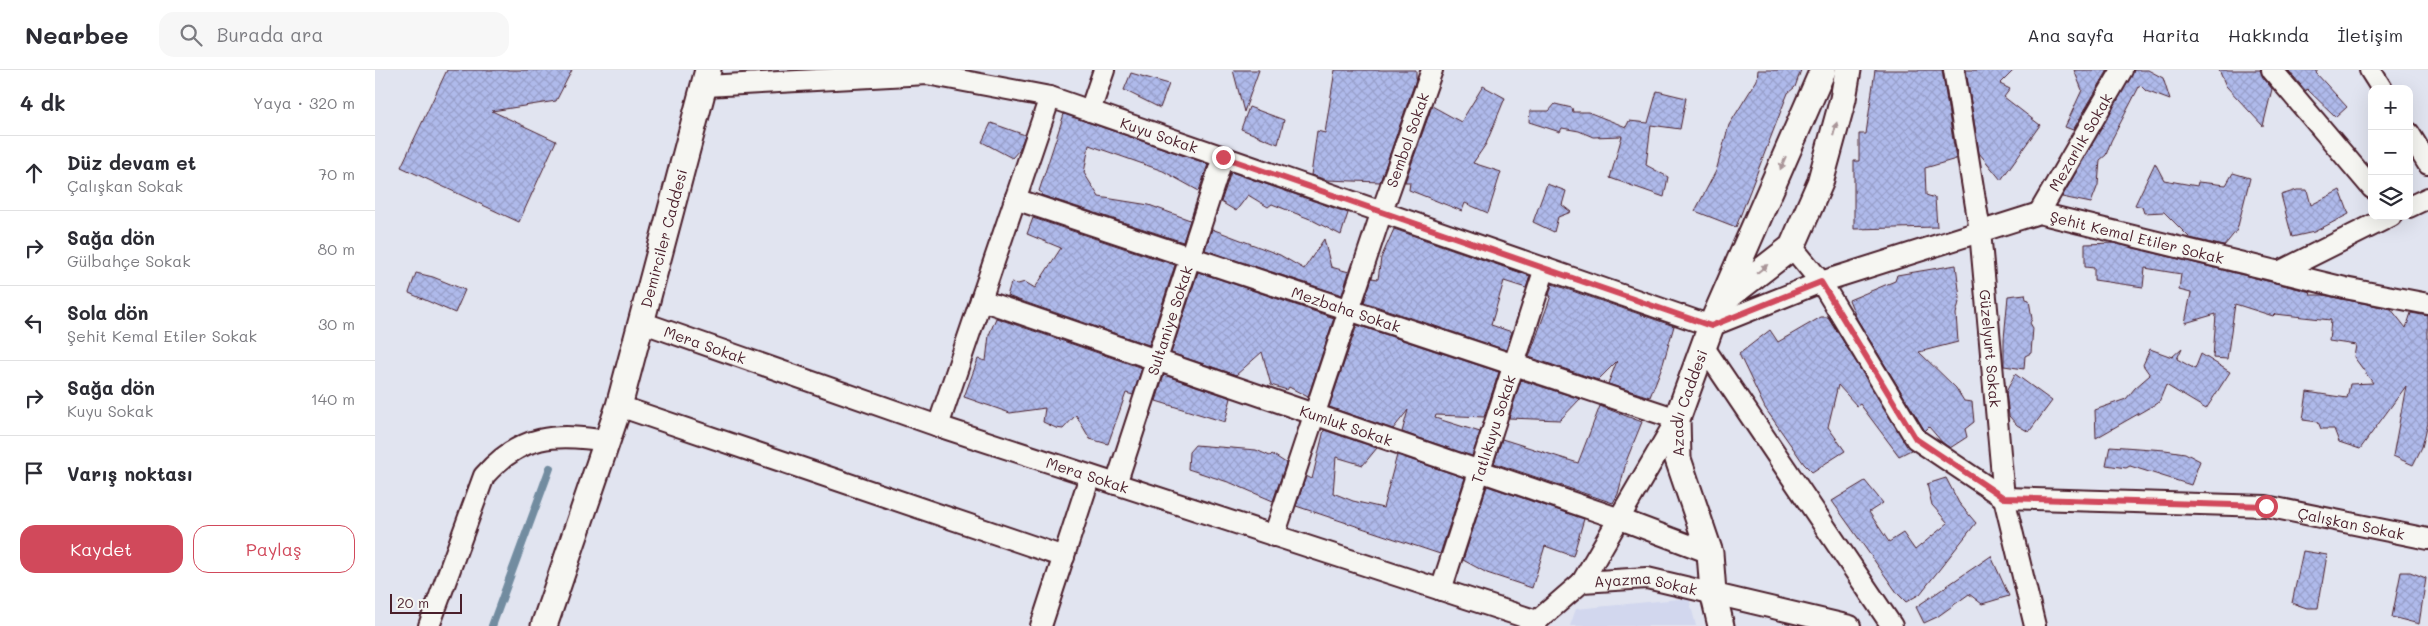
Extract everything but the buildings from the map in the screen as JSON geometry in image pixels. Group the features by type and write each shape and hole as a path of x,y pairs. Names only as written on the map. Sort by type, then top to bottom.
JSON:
{"street":[{"path":"1090,111 1104,70"},
{"name":"Sembol Sokak","path":"1274,536 1382,211 1432,70"},
{"name":"Azadlı Caddesi","path":"1721,626 1713,592 1710,553 1678,459 1677,419 1707,336 1823,70"},
{"name":"Azadlı Caddesi","path":"1724,299 1792,247 1820,184 1843,100 1848,70"},
{"name":"Güzelyurt Sokak","path":"1954,70 1980,231 2004,498 2035,626"},
{"name":"Mezarlık Sokak","path":"2039,213 2122,70"},
{"path":"2272,70 2368,183"},
{"path":"2370,70 2379,85"},
{"name":"Kuyu Sokak","path":"707,78 927,74 1050,97 1545,268 1707,336"},
{"name":"Demirciler Caddesi","path":"544,626 619,406 707,78"},
{"path":"937,426 1050,97"},
{"path":"2413,140 2428,164"},
{"name":"Sultaniye Sokak","path":"1116,484 1223,157"},
{"path":"2413,205 2428,198"},
{"name":"Mezbaha Sokak","path":"1015,199 1677,419"},
{"name":"Şehit Kemal Etiler Sokak","path":"1707,336 1821,282 2039,213 2279,272 2428,304"},
{"path":"2279,272 2383,220"},
{"path":"1792,247 1821,282 1916,439 2004,498"},
{"name":"Tatlıkuyu Sokak","path":"1441,590 1545,268"},
{"name":"Kumluk Sokak","path":"981,300 1620,519 1710,553"},
{"name":"Mera Sokak","path":"641,322 937,426 1441,590 1537,624"},
{"path":"1707,336 1892,626"},
{"path":"619,406 1064,557"},
{"path":"1582,582 1677,419"},
{"path":"429,626 484,476 495,463 526,443 548,437 567,436 607,441"},
{"path":"1041,626 1090,476"},
{"name":"Çalışkan Sokak","path":"2004,498 2266,506 2428,539"},
{"name":"Ayazma Sokak","path":"1537,624 1582,582 1647,578 1713,592 1850,626"}],"shaded area":[{"path":"1689,598 1696,626 1570,626 1576,609"}],"waterway":[{"path":"492,626 550,468"}],"route":[{"path":"1223,157 1711,326 1821,282 1916,439 2004,498 2266,506"}]}
